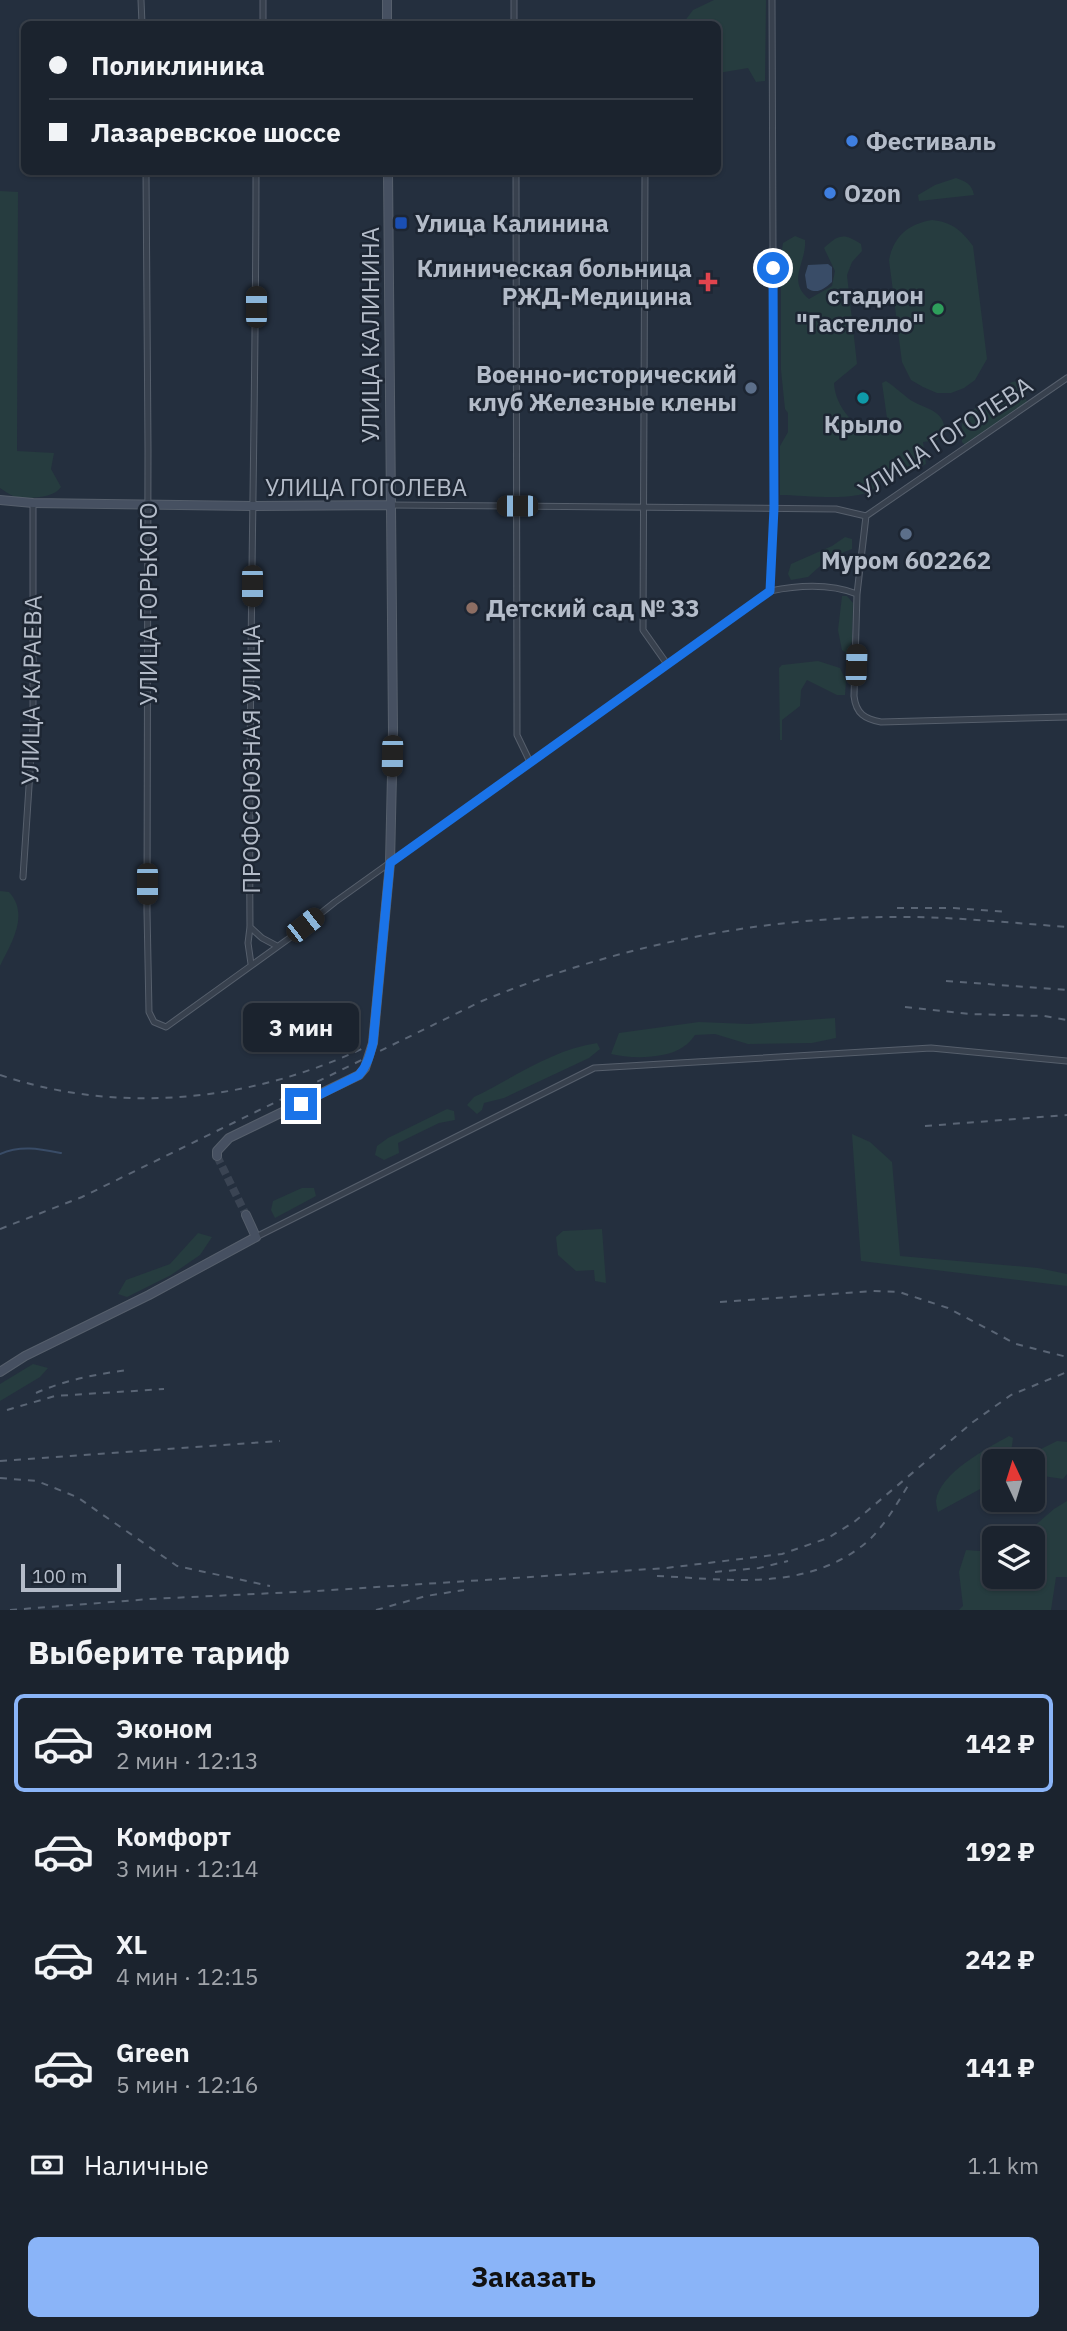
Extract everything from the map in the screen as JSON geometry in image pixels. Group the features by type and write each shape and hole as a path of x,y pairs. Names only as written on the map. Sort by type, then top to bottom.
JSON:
{"street":[{"path":"141,0 142,21"},
{"path":"263,0 263,21"},
{"path":"387,0 387,21"},
{"path":"514,0 514,21"},
{"path":"770,591 774,508 772,0"},
{"name":"УЛИЦА ГОРЬКОГО","path":"146,175 147,911 149,1012 154,1022 166,1027 251,964"},
{"name":"ПРОФСОЮЗНАЯ УЛИЦА","path":"251,964 248,943 252,506 256,393 256,175"},
{"name":"УЛИЦА КАЛИНИНА","path":"217,1156 229,1138 359,1075 365,1068 373,1043 390,863 393,730 388,175"},
{"path":"516,175 517,735 530,762"},
{"path":"645,175 643,630 667,664"},
{"name":"УЛИЦА ГОГОЛЕВА","path":"0,500 148,505 835,509 866,516 1067,379"},
{"name":"УЛИЦА КАРАЕВА","path":"23,877 33,726 33,503"},
{"path":"866,516 856,594 856,709 869,720 881,722 1067,718"},
{"path":"251,964 770,591 814,586 838,587 856,594"},
{"name":"ПРОФСОЮЗНАЯ УЛИЦА","path":"250,927 277,946"},
{"path":"0,1372 256,1237 594,1068 931,1048 1067,1061"},
{"path":"246,1215 256,1237"}],"green space":[{"path":"714,0 766,0 765,81 756,82 748,68 721,72 721,21 685,21 693,10"},
{"path":"956,178 968,184 974,195 919,201 918,195 935,185"},
{"path":"0,191 18,192 17,451 54,453 51,469 61,487 58,491 41,497 16,497 0,488"},
{"name":"стадион \"Гастелло\"","path":"932,220 956,228 973,246 987,359 975,380 951,393 937,393 911,380 902,362 889,260 894,244 903,232"},
{"path":"795,236 805,240 798,278 802,292 809,299 832,286 835,271 824,248 842,237 861,244 862,251 852,262 847,275 857,364 834,383 837,397 848,416 864,431 887,418 882,383 886,381 909,399 936,413 945,430 937,440 923,442 926,464 890,468 875,488 864,494 841,497 780,495 780,446 788,432 788,413 785,409 781,370 781,256 783,243"},
{"path":"1017,381 1021,383 1027,402 965,445 962,442 962,424 966,415"},
{"path":"845,537 852,539 852,549 829,558 808,577 791,580 788,574 791,564 832,546"},
{"path":"842,596 847,596 853,603 852,642 846,653 842,650 838,630"},
{"path":"818,661 840,668 846,681 845,695 837,695 807,680 801,690 800,706 782,720 780,740 779,668 782,665"},
{"path":"0,891 9,892 15,901 18,919 13,939 0,966"},
{"path":"835,1018 836,1038 812,1043 748,1044 715,1034 695,1035 685,1046 667,1054 628,1057 611,1054 619,1033 699,1022 748,1024"},
{"path":"597,1043 600,1049 589,1058 504,1098 484,1103 477,1114 467,1105 474,1097 534,1065 565,1051"},
{"path":"447,1109 454,1111 455,1120 439,1123 398,1143 399,1153 384,1160 375,1155 377,1146 388,1138"},
{"path":"852,1134 870,1142 892,1162 900,1256 1038,1268 1067,1274 1067,1286 861,1261"},
{"path":"302,1188 314,1188 316,1196 275,1218 271,1210 273,1201"},
{"path":"602,1229 606,1283 595,1281 594,1270 576,1271 558,1255 556,1237 563,1231"},
{"path":"198,1233 212,1237 200,1255 171,1275 127,1297 118,1294 126,1280 170,1264"},
{"path":"33,1364 48,1368 40,1377 0,1401 0,1384"},
{"path":"1009,1436 1013,1438 1012,1449 986,1449"},
{"path":"1057,1441 1067,1442 1067,1474 1063,1479 1045,1476 1045,1449 1041,1449"},
{"path":"982,1452 982,1488 938,1512 936,1501 939,1491 966,1462"},
{"path":"1067,1501 1067,1577 1056,1577 1051,1610 959,1610 963,1606 959,1572 966,1550 982,1551 982,1589 1045,1589 1045,1526 1034,1526"}],"water":[{"path":"828,264 832,267 832,282 817,291 807,288 805,275 808,265"}],"waterway":[{"path":"0,1154 23,1149 61,1153"}],"tunnel":[{"path":"217,1156 246,1215"}],"railway":[{"path":"897,908 1008,912"},
{"path":"0,1229 82,1197 482,1001 586,964 693,937 802,921 913,917 1067,927"},
{"path":"946,981 1067,990"},
{"path":"905,1007 969,1014 1044,1016 1067,1020"},
{"path":"0,1075 46,1088 94,1095 141,1098 188,1096 235,1090 281,1079 370,1045"},
{"path":"925,1126 1067,1115"},
{"path":"720,1302 873,1291 899,1292 948,1308 1016,1344 1067,1357"},
{"path":"36,1393 81,1378 128,1370"},
{"path":"10,1610 666,1568 782,1554 828,1538 854,1522 973,1422 1011,1395 1067,1372"},
{"path":"7,1410 55,1396 164,1389"},
{"path":"0,1461 280,1441"},
{"path":"0,1478 37,1481 77,1497 177,1566 270,1586"},
{"path":"657,1576 737,1580 764,1579 814,1571 839,1561 870,1540 911,1481"},
{"path":"715,1572 759,1568 788,1561"},
{"path":"376,1610 426,1596 464,1590"}],"place":[{"name":"Фестиваль","path":"852,141"},
{"name":"Ozon","path":"830,193"},
{"name":"Улица Калинина","path":"401,223"},
{"name":"Клиническая больница РЖД-Медицина","path":"708,282"},
{"name":"стадион \"Гастелло\"","path":"938,309"},
{"name":"Военно-исторический клуб Железные клены","path":"751,388"},
{"name":"Крыло","path":"863,398"},
{"name":"Муром 602262","path":"906,534"},
{"name":"Детский сад № 33","path":"472,608"}],"route":[{"path":"301,1104 349,1081 365,1068 373,1043 390,863 770,591 774,508 773,268"}]}
